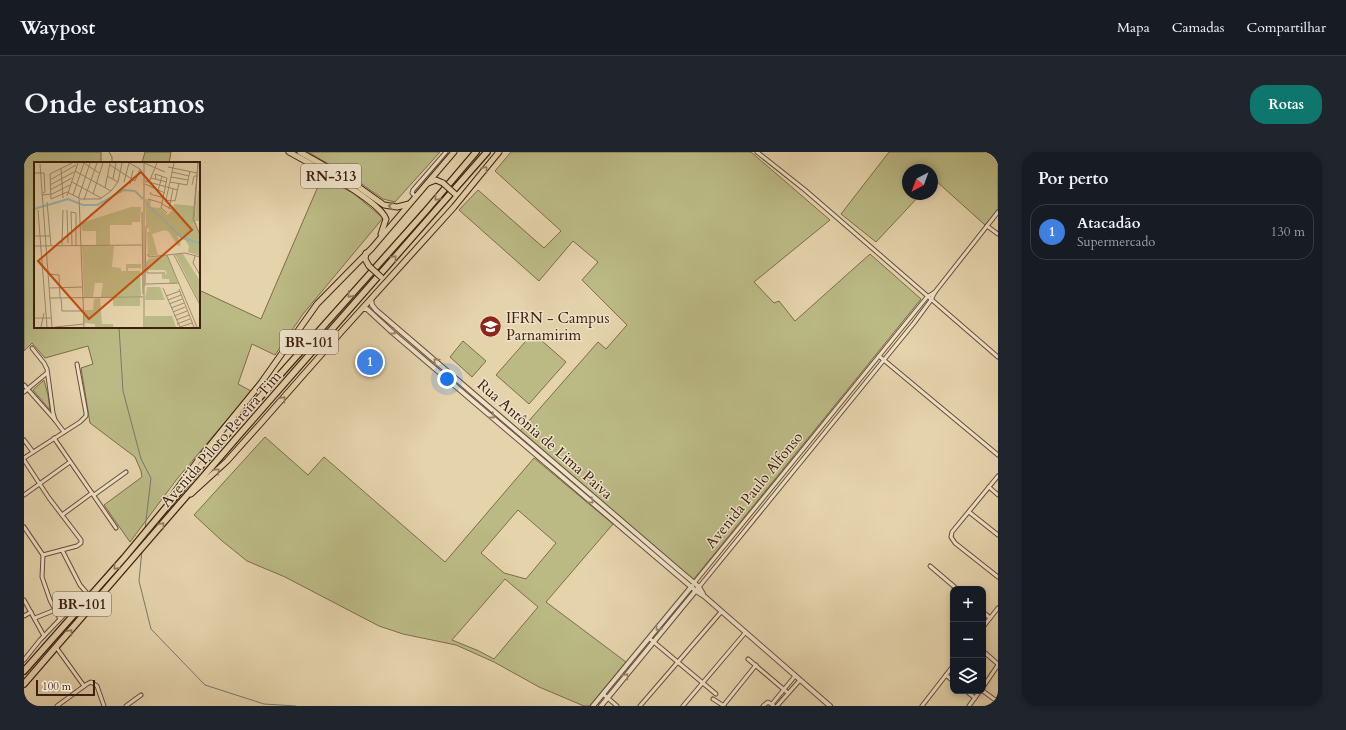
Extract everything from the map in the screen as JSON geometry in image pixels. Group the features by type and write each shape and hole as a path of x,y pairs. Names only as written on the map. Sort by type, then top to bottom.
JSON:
{"highway":[{"name":"Avenida Piloto Pereira Tim","path":"24,671 146,532 243,417 476,152"},
{"name":"Avenida Piloto Pereira Tim","path":"24,684 467,173 487,152"}],"main road":[{"name":"RN-313","path":"289,152 350,188 380,209 386,219 385,226 379,239"},
{"name":"RN-313","path":"300,152 346,178 382,204 395,207 409,204"},
{"path":"158,516 199,459 261,384 317,304 379,239 454,152"},
{"path":"185,499 227,461 454,207 499,152"},
{"path":"427,183 436,180 443,183 455,194 456,201 454,207"},
{"path":"366,253 366,262 369,266 381,277 386,279 392,277"}],"street":[{"path":"416,196 412,193 413,190 446,152"},
{"path":"757,152 805,190 998,357"},
{"name":"Avenida Paulo Alfonso","path":"601,706 884,360 998,212"},
{"path":"987,226 998,234"},
{"name":"Avenida Paulo Alfonso","path":"593,706 927,297 935,292"},
{"name":"Rua Antônia de Lima Paiva","path":"371,299 373,306 406,336 830,706"},
{"name":"Rua Antônia de Lima Paiva","path":"363,309 367,309 444,376 693,585"},
{"path":"402,340 406,336"},
{"path":"32,348 44,363 55,420"},
{"path":"879,356 998,455"},
{"path":"43,555 77,546 82,542 39,483 24,459 85,418 86,412 78,364"},
{"path":"444,376 449,372"},
{"path":"24,392 47,373"},
{"path":"863,376 868,379"},
{"path":"24,385 64,432"},
{"path":"54,438 116,528"},
{"path":"24,440 33,452"},
{"path":"24,495 70,462"},
{"path":"62,515 126,472"},
{"path":"998,476 951,534 951,538 998,577"},
{"path":"989,487 998,495"},
{"path":"767,493 772,497"},
{"path":"969,512 998,535"},
{"path":"24,527 43,555 42,577 50,600 60,619"},
{"path":"24,660 44,636 86,592 80,585 62,550"},
{"path":"930,566 953,586"},
{"path":"24,600 44,636"},
{"path":"986,623 998,609"},
{"path":"35,618 55,610"},
{"path":"24,616 31,612"},
{"path":"640,706 721,612"},
{"path":"670,613 674,617"},
{"path":"986,615 990,618"},
{"path":"683,706 745,633"},
{"path":"649,638 716,694"},
{"path":"56,647 84,686"},
{"path":"986,654 998,664 986,682"},
{"path":"748,659 788,693"},
{"path":"713,699 724,706 756,665"},
{"path":"922,706 950,670"},
{"path":"946,675 950,678"},
{"path":"774,705 778,697 795,676"},
{"path":"774,705 782,700 800,680"},
{"path":"57,706 89,682 96,684 104,706"},
{"path":"986,693 998,702"},
{"path":"603,694 617,706"},
{"path":"970,694 975,698"},
{"path":"968,706 978,694"},
{"path":"126,706 141,695"},
{"path":"778,697 782,700"},
{"path":"763,706 768,702 774,705"}],"shaded area":[{"path":"24,152 101,152 101,162 34,162 34,328 200,328 200,290 261,319 322,177 353,193 383,218 303,314 275,355 252,344 238,384 251,391 177,479 130,542 104,505 142,477 141,471 135,457 90,423 81,368 93,364 88,346 45,358 32,343 24,351"},
{"path":"145,152 171,152 169,162 142,162"},
{"path":"308,152 440,152 395,202 383,199 356,180"},
{"path":"511,152 751,152 830,220 754,282 774,303 779,301 795,321 870,254 921,299 693,580 520,431 598,342 606,349 627,325 582,280 598,262 573,241 539,281 459,210 478,190 544,248 561,231 495,171"},
{"path":"889,152 998,152 998,210 985,225 938,183 938,164 902,164 902,200 915,200 876,242 841,214"},
{"path":"533,333 566,362 529,404 496,375"},
{"path":"463,341 486,361 472,377 450,357"},
{"path":"44,380 48,395 50,410 33,390"},
{"path":"265,437 308,475 324,457 445,562 534,458 613,524 546,602 626,662 590,706 584,706 539,687 494,662 456,645 403,634 379,626 285,577 247,561 194,515","holes":["518,510 556,543 526,579 504,573 481,553","505,579 538,607 494,659 452,640"]}],"waterway":[{"path":"109,152 112,157 112,162"},
{"path":"119,328 123,391 141,459 151,478 145,529"},
{"path":"142,550 139,581 151,629 205,685 264,704 296,706"}],"place":[{"name":"IFRN - Campus Parnamirim","path":"490,327"},
{"name":"Atacadão","path":"370,362"}]}
